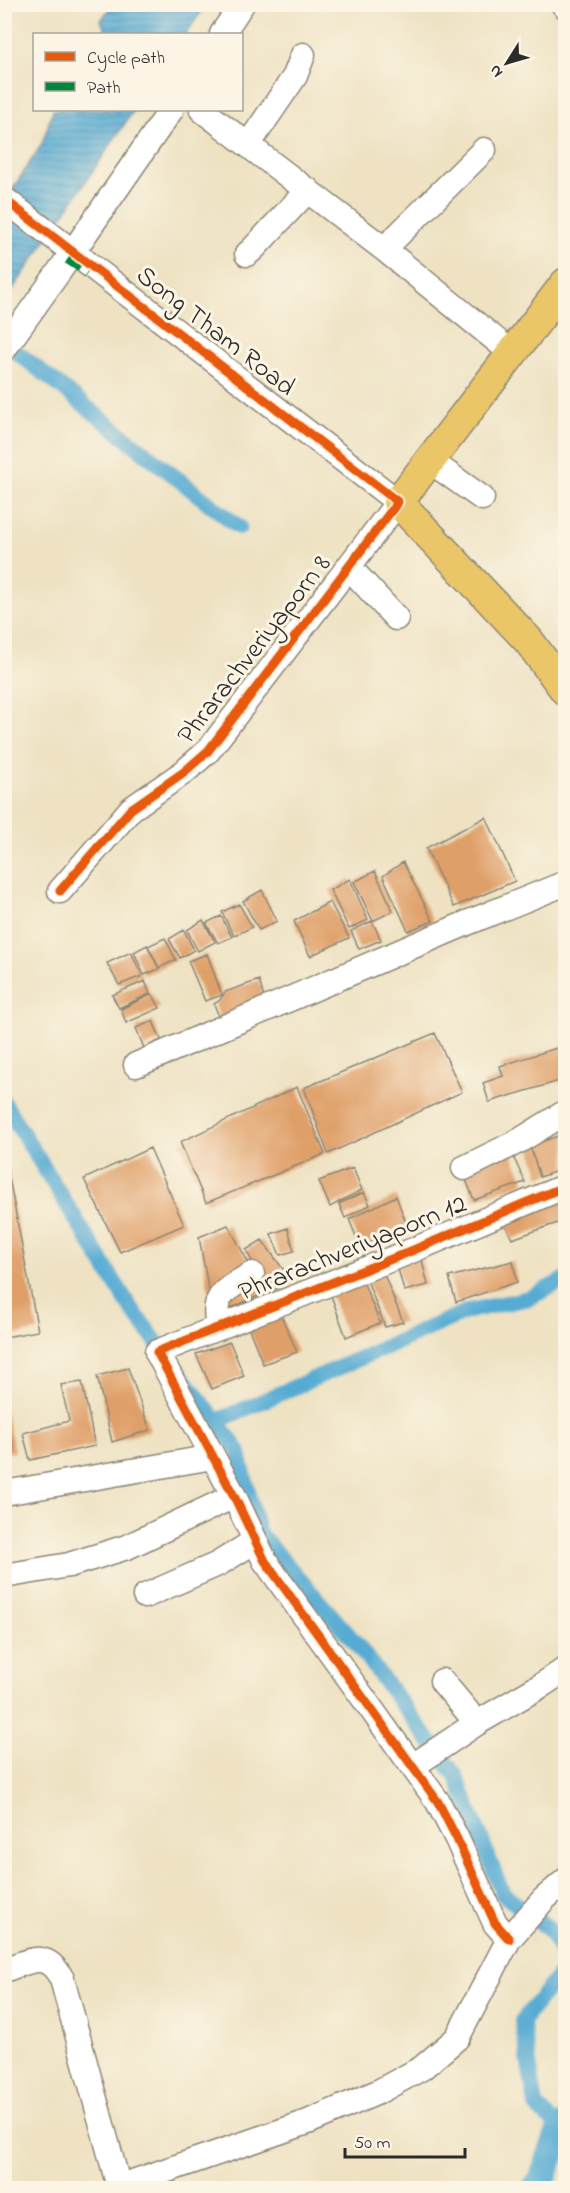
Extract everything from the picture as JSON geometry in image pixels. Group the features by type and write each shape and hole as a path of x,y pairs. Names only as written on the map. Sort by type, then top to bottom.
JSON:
{"main road":[{"path":"562,677 398,502 512,353 563,291"}],"street":[{"path":"223,33 242,4"},
{"path":"249,145 295,76 303,55"},
{"path":"4,349 170,111"},
{"path":"203,111 384,249 512,353"},
{"path":"384,249 484,150"},
{"path":"246,254 308,190"},
{"name":"Song Tham Road","path":"4,199 73,249 398,502"},
{"path":"430,461 482,498"},
{"name":"Phrarachveriyaporn 8","path":"60,891 131,808 184,772 208,751 398,502"},
{"path":"349,567 396,618"},
{"path":"136,1065 457,927 566,884"},
{"path":"464,1168 519,1141 566,1112"},
{"name":"Phrarachveriyaporn 12","path":"213,1457 166,1349 399,1256 566,1186"},
{"path":"219,1328 214,1313 217,1302 226,1289 252,1274"},
{"path":"4,1493 213,1457 280,1585 419,1762 495,1923 516,1930"},
{"path":"4,1576 69,1565 127,1547 234,1496"},
{"path":"145,1596 218,1564 255,1541"},
{"path":"419,1762 477,1723 566,1669"},
{"path":"442,1681 477,1723"},
{"path":"4,1970 40,1959 51,1964 59,1974 117,2188 316,2119 378,2092 422,2068 457,2038 516,1930 544,1899 566,1880"}],"water":[{"path":"113,4 206,4 187,33 107,33 101,20"},
{"path":"53,111 133,111 5,301 5,201 42,144"}],"building":[{"path":"486,817 515,881 454,907 426,848"},
{"path":"403,862 433,921 408,931 383,876"},
{"path":"375,871 393,911 373,921 354,882"},
{"path":"350,879 368,920 349,929 330,890"},
{"path":"262,890 277,921 259,930 243,901"},
{"path":"330,902 349,938 310,956 294,921"},
{"path":"239,904 252,927 234,936 222,912"},
{"path":"221,916 232,937 218,943 206,923"},
{"path":"203,920 215,942 198,951 187,930"},
{"path":"372,921 381,940 359,949 351,931"},
{"path":"184,930 194,950 180,958 169,939"},
{"path":"165,938 176,960 159,968 148,946"},
{"path":"147,945 159,969 144,975 134,952"},
{"path":"131,952 142,976 119,985 107,963"},
{"path":"207,954 222,995 205,1001 188,961"},
{"path":"259,980 264,998 222,1024 214,1004 225,992"},
{"path":"145,981 150,994 119,1008 112,995"},
{"path":"152,994 160,1008 126,1023 121,1009"},
{"path":"153,1021 161,1040 144,1048 136,1028"},
{"path":"435,1033 462,1092 328,1154 304,1088"},
{"path":"566,1045 566,1079 489,1102 483,1083 503,1076 500,1066"},
{"path":"297,1087 325,1154 206,1203 180,1142"},
{"path":"566,1133 566,1168 540,1177 530,1146"},
{"path":"150,1148 184,1225 120,1252 84,1179"},
{"path":"510,1150 525,1182 474,1200 463,1172"},
{"path":"5,1167 7,1167 38,1331 5,1337"},
{"path":"353,1168 362,1190 330,1207 319,1181"},
{"path":"566,1191 566,1220 512,1239 502,1217"},
{"path":"364,1192 370,1205 345,1218 339,1204"},
{"path":"396,1196 407,1225 360,1246 349,1219"},
{"path":"228,1225 265,1293 220,1313 208,1287 199,1237"},
{"path":"288,1228 294,1251 280,1255 271,1234"},
{"path":"262,1240 291,1280 269,1293 246,1250"},
{"path":"421,1256 428,1285 404,1291 397,1265"},
{"path":"513,1261 517,1282 456,1302 449,1277"},
{"path":"382,1269 403,1322 385,1327 365,1275"},
{"path":"362,1279 380,1323 346,1337 329,1290"},
{"path":"281,1315 297,1352 263,1364 249,1329"},
{"path":"230,1342 244,1376 212,1389 196,1354"},
{"path":"128,1368 150,1430 112,1442 97,1376"},
{"path":"82,1382 95,1446 30,1460 23,1433 69,1421 61,1385"},
{"path":"4,1408 15,1452 4,1453"}],"waterway":[{"path":"18,353 239,527"},
{"path":"4,1103 130,1307 238,1450 258,1532 355,1642 456,1776 503,1894 548,1928 566,1959"},
{"path":"217,1421 468,1311 529,1298 566,1279"},
{"path":"561,2129 536,2106 522,2021 566,1967"},
{"path":"536,2188 541,2182 561,2129 566,2125"}],"marked path":[{"path":"67,260 87,273"}],"cycle path":[{"path":"4,199 398,502 208,751 184,772 131,809 60,891"},
{"path":"509,1939 495,1923 438,1802 265,1561 234,1496 157,1352 399,1256 566,1186"}]}
